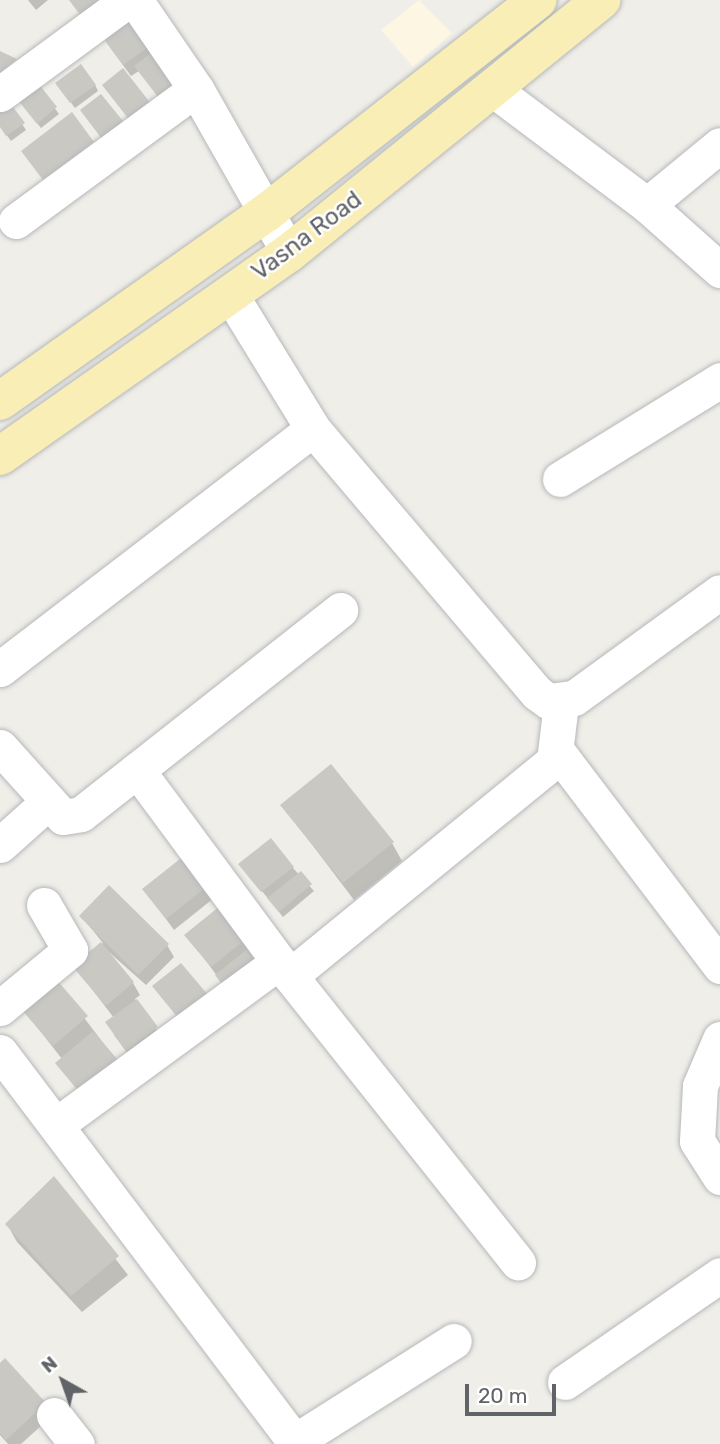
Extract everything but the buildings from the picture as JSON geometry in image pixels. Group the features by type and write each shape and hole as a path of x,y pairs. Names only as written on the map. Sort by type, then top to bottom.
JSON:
{"main road":[{"name":"Vasna Road","path":"0,401 266,213 538,0"},
{"name":"Vasna Road","path":"0,456 289,253 494,90 601,0"}],"street":[{"path":"0,94 128,0"},
{"path":"135,0 196,89 289,253"},
{"path":"16,220 196,89"},
{"path":"494,90 646,205 720,270"},
{"path":"646,205 720,145"},
{"path":"230,294 313,429 537,693 561,703 574,698 720,592"},
{"path":"561,479 720,380"},
{"path":"0,669 313,429"},
{"path":"0,747 47,803 63,817 81,814 340,610"},
{"path":"56,1125 285,969 554,761 561,703"},
{"path":"557,751 720,966"},
{"path":"137,770 285,969 519,1263"},
{"path":"0,845 47,803"},
{"path":"0,1008 70,950 44,905"},
{"path":"720,1039 700,1086 698,1141 720,1177"},
{"path":"0,1052 295,1443 453,1341"},
{"path":"565,1382 720,1275"},
{"path":"54,1415 77,1444"}],"shaded area":[{"path":"419,0 452,33 413,67 381,30"}]}
